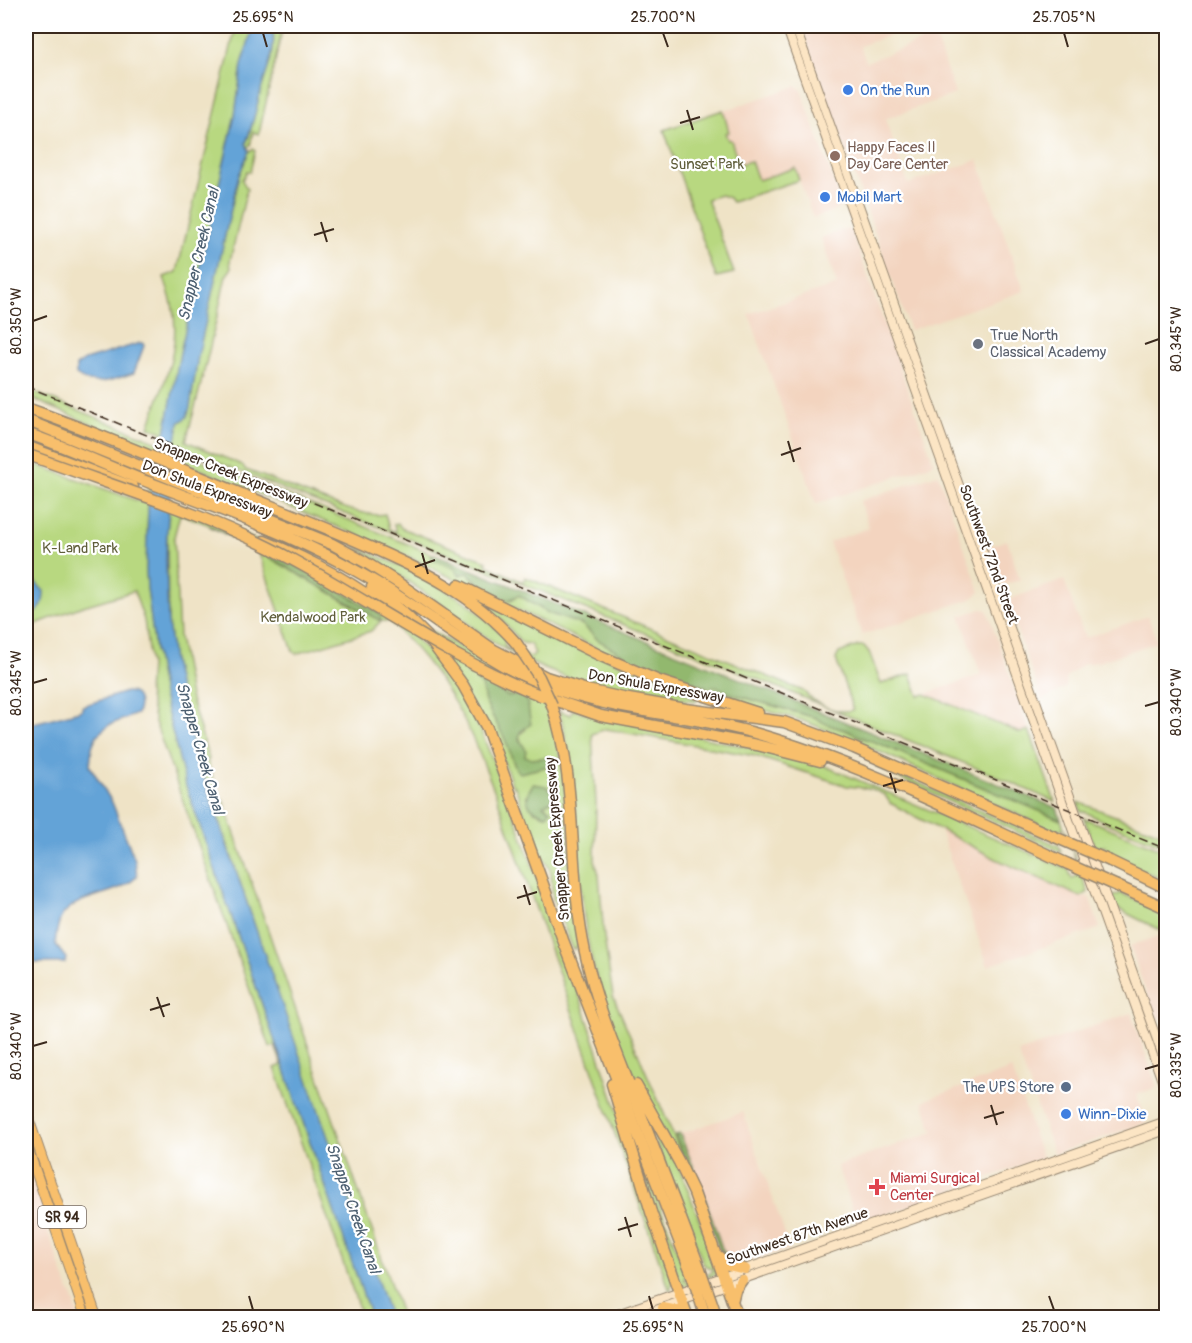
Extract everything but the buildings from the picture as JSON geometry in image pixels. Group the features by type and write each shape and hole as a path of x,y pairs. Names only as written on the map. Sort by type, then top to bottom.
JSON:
{"highway":[{"name":"Snapper Creek Expressway","path":"26,407 340,534 431,575 479,606 517,644 539,677 552,705 561,734 569,777 581,932 606,1038"},
{"name":"Don Shula Expressway","path":"26,420 332,544 400,584 494,650 546,677 622,698 686,710 784,722 854,748 1167,888"},
{"name":"Don Shula Expressway","path":"26,433 147,487 263,526 341,562 400,597 493,660 556,691 621,708 754,733 807,749 1167,908"},
{"path":"26,446 147,487"},
{"path":"26,454 156,501 271,549 441,645 542,696 602,716 801,755 910,797 921,798"},
{"path":"176,498 302,556 345,579 368,594 407,626 464,685"},
{"name":"Snapper Creek Expressway","path":"341,562 407,616 427,636 464,685 482,718 563,940 606,1038 696,1271 708,1311 717,1317"},
{"path":"431,575 453,582 602,656 659,681 784,722"},
{"path":"606,1038 684,1170 699,1204 738,1317"},
{"path":"606,1038 617,1103 687,1317"},
{"path":"717,1255 728,1265 744,1274 735,1290 732,1302"},
{"path":"663,1308 678,1311 687,1317"}],"main road":[{"name":"Southwest 72nd Street","path":"786,26 947,464 1154,1045 1167,1092"},
{"name":"Southwest 72nd Street","path":"795,26 910,361"},
{"name":"Southwest 72nd Street","path":"1154,1045 1167,1065"},
{"name":"SR 94","path":"26,1111 97,1317"},
{"name":"Southwest 87th Avenue","path":"923,1210 969,1198 1167,1121"},
{"name":"Southwest 87th Avenue","path":"1104,1147 1167,1130"},
{"name":"SR 94","path":"26,1143 86,1317"},
{"name":"Southwest 87th Avenue","path":"606,1317 681,1297 923,1210 976,1187 1021,1176"},
{"path":"969,1198 976,1187"},
{"path":"51,1218 61,1215"},
{"name":"Southwest 87th Avenue","path":"633,1317 663,1308 681,1297"}],"shaded area":[{"path":"801,26 915,26 860,46 866,62 930,38 936,40 955,94 885,119 908,184 978,160 1024,291 910,330"},
{"path":"796,86 801,89 842,205 838,209 813,218 795,168 758,180 739,164 731,140 728,141 725,133 729,131 723,111"},
{"path":"846,229 852,232 933,461 930,465 816,504 749,314 837,285 821,238"},
{"path":"938,474 980,592 971,599 862,635 829,542 869,528 860,501"},
{"path":"1007,540 1020,580 1003,585 999,583 987,547"},
{"path":"1064,580 1085,638 1148,616 1157,642 1099,662 1084,664 1066,677 1066,687 1042,700 1007,603 1013,598"},
{"path":"981,609 987,610 1029,730 1020,733 925,694 981,675 960,616"},
{"path":"940,830 1026,873 1084,898 1089,897 1100,928 988,966"},
{"path":"1159,936 1166,956 1166,1017 1156,1021 1130,946"},
{"path":"1131,1013 1157,1087 1137,1095 1146,1123 1054,1154 1018,1052"},
{"path":"1012,1069 1042,1158 858,1225 837,1166 933,1132 923,1101"},
{"path":"743,1112 790,1249 737,1264 730,1261 722,1248 680,1134"},
{"path":"26,1159 47,1219 48,1231 72,1294 78,1317 26,1317"}],"green space":[{"name":"K-Land Park","path":"236,26 253,26 242,65 235,115 180,353 163,444 157,456 148,508 147,588 163,695 186,786 371,1317 362,1317 275,1068 282,1065 275,1046 270,1047 155,722 148,693 150,665 144,620 134,591 80,607 26,628 26,461 144,503 147,497 153,451 26,396 26,389 160,443 162,432 149,427 172,354 175,324 164,277 177,272"},
{"path":"272,26 283,26 259,134 253,132 250,146 247,148 246,144 273,51"},
{"name":"Sunset Park","path":"723,110 729,132 725,133 728,140 731,140 739,164 751,161 758,180 795,168 799,180 732,202 721,195 707,199 734,273 716,277 664,130"},
{"path":"253,149 255,151 250,172 247,171 242,180 247,189 230,261 231,269 226,276 186,441 242,465 246,470 338,506 373,514 385,514 389,529 396,532 394,524 398,523 401,528 487,561 486,565 523,582 525,577 803,691 820,704 839,711 853,710 836,659 839,653 864,646 869,652 881,684 911,674 919,696 925,694 1020,733 1029,730 1055,802 578,606 175,445 179,423 190,407 198,356 238,178 249,151"},
{"path":"174,449 435,555 432,559 468,573 477,583 511,600 519,595 548,613 583,625 598,640 649,668 661,667 682,679 707,687 717,687 729,693 816,718 827,725 848,731 1061,820 1064,828 1054,831 856,741 801,720 705,694 644,671 407,556 180,461"},
{"name":"Kendalwood Park","path":"170,504 277,550 395,618 428,651 463,698 480,729 509,800 583,1006 673,1282 670,1291 499,803 468,727 443,684 410,642 389,621 381,621 371,631 296,654 258,551 380,621 380,614 274,554 225,531 180,514 174,537 179,637 190,696 220,801 223,800 402,1317 390,1317 185,717 173,661 168,621 167,532"},
{"path":"209,526 269,551 380,614 381,621 258,551"},
{"path":"353,546 409,569 468,603 504,636 505,647 519,654 531,657 535,653 530,644 522,643 482,602 697,698 696,701 663,697 663,692 602,687 542,668 499,645 380,562"},
{"path":"435,555 1057,808 1061,820 848,731 827,725 816,718 729,693 717,687 707,687 683,679 661,667 643,667 598,640 583,625 548,613 519,595 509,600 497,595 482,586 468,573 459,575 454,568 432,559"},
{"path":"424,627 521,681 600,711 770,743 621,717 538,698 537,702 548,706 565,782 570,859 567,896 573,897 578,945 573,949 553,898 551,872 543,857 538,855 515,786 513,787 499,749","holes":["475,671 494,681 494,686 500,692 514,697 526,729 519,735 525,756 531,759 550,757 549,766 520,773 516,769 505,739 485,702 482,686 477,681 476,675 472,675","533,784 546,787 554,798 543,805 545,815 534,811 526,796"]},
{"path":"468,669 492,677 495,688 507,696 524,695 531,724 520,732 519,739 526,750 525,756 531,759 550,757 549,766 520,773 516,769 505,739 485,702 482,686 477,681 478,677 467,674"},
{"path":"572,710 813,761 1068,869 1072,879 1078,874 1079,869 1064,828 1088,892 1081,897 998,860 890,803 885,795 872,789 847,786 755,756 606,729 592,734 596,803 595,860 599,875 604,937 613,996 701,1199 633,1073 618,1040 595,972 583,908 571,767 559,711 571,715"},
{"path":"876,764 1059,846 1061,852 917,787"},
{"path":"533,784 546,786 555,795 551,801 543,805 551,810 547,815 531,808 527,801"},
{"path":"1078,802 1166,835 1166,846 1081,812"},
{"path":"1084,818 1166,851 1166,881 1109,856 1105,846 1100,847 1096,852"},
{"path":"1121,893 1166,914 1166,933 1116,908 1112,897"},
{"path":"620,1101 686,1274 684,1280 700,1279 713,1270 704,1265 643,1108 677,1162 720,1273 681,1287"},
{"path":"680,1134 722,1248 730,1261 723,1260 675,1135"}],"water":[{"path":"253,26 272,26 272,52 246,143 249,151 238,178 198,356 190,407 187,417 179,423 173,458 167,532 168,621 173,661 185,717 207,787 390,1317 371,1317 186,786 163,695 147,588 148,508 157,456 163,444 180,353 235,115 242,65"},
{"path":"140,343 144,346 134,373 105,382 90,381 76,375 76,366 85,360"},
{"path":"26,573 44,591 40,608 35,613 26,616"},
{"path":"126,692 134,693 138,698 137,714 109,725 97,735 92,747 90,766 112,802 135,860 137,876 118,889 81,901 63,915 55,941 66,958 65,963 26,965 26,725 79,711 82,706"}],"railway":[{"path":"26,386 1166,849"}],"place":[{"name":"On the Run","path":"848,90"},
{"name":"Happy Faces II Day Care Center","path":"835,156"},
{"name":"Mobil Mart","path":"825,197"},
{"name":"True North Classical Academy","path":"978,344"},
{"name":"The UPS Store","path":"1066,1087"},
{"name":"Winn-Dixie","path":"1066,1114"},
{"name":"Miami Surgical Center","path":"877,1187"}],"water label":[{"name":"Snapper Creek Canal","path":"198,254"},
{"name":"Snapper Creek Canal","path":"201,748"},
{"name":"Snapper Creek Canal","path":"354,1208"}]}
